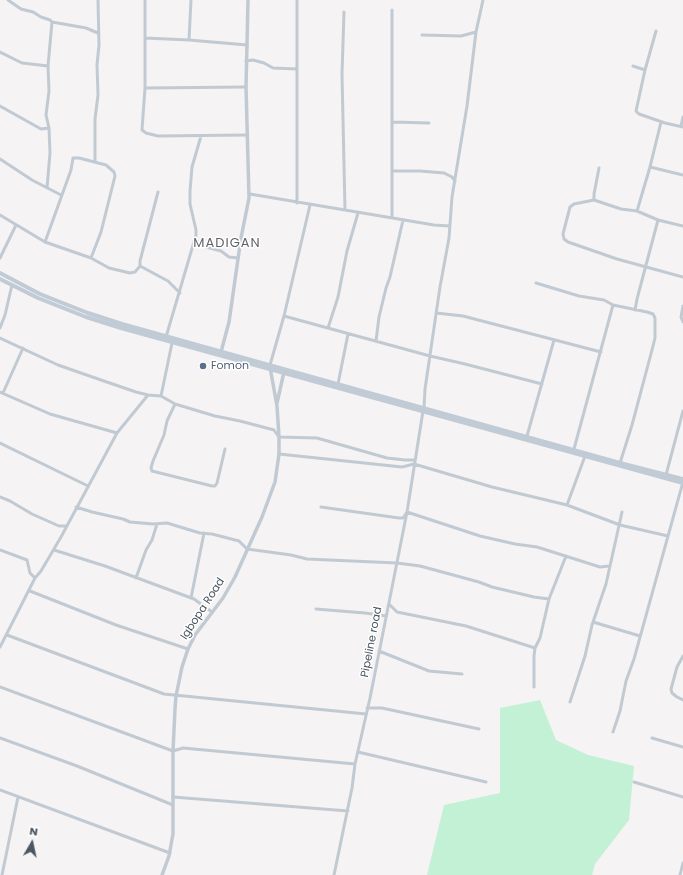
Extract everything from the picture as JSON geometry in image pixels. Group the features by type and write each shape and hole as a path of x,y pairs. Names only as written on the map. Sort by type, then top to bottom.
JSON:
{"main road":[{"path":"0,273 40,294 88,313 270,368"},
{"path":"0,279 38,298 86,317 172,343 338,384 424,410 527,436 620,463 683,479"},
{"path":"284,371 683,483"}],"street":[{"path":"8,0 21,9 33,12 52,22 86,28 98,33"},
{"path":"95,162 95,119 98,95 98,0"},
{"path":"145,0 145,88 142,130 158,136 247,135"},
{"path":"189,40 191,0"},
{"path":"221,352 230,322 238,258 250,194 246,87 248,0"},
{"path":"297,0 297,202"},
{"name":"Pipeline road","path":"334,875 348,811 355,764 407,512 414,462 424,410 436,313 449,238 455,182 467,106 476,32 483,0"},
{"path":"392,10 392,218"},
{"path":"344,12 342,74 345,210"},
{"path":"48,188 50,153 49,128 46,115 49,91 48,66 52,22"},
{"path":"422,35 461,36 476,32"},
{"path":"656,32 645,70 636,111 639,114 661,122 682,126 683,117"},
{"path":"145,38 247,45"},
{"path":"0,52 22,63 48,66"},
{"path":"246,61 253,60 264,63 273,68 297,70"},
{"path":"633,66 645,70"},
{"path":"145,88 246,87"},
{"path":"0,106 41,129 49,128"},
{"path":"392,122 429,122"},
{"path":"637,211 661,122"},
{"path":"166,337 195,240 196,230 190,204 190,191 192,167 201,136"},
{"path":"45,242 71,170 73,158 95,162 106,166 114,172 115,176 101,232 91,258"},
{"path":"0,159 32,180 61,195"},
{"path":"650,167 683,175"},
{"path":"594,200 600,168"},
{"path":"392,171 444,173 452,177 455,182"},
{"path":"0,216 45,242 91,258 109,268 130,273 135,272 140,266 158,192"},
{"path":"250,194 358,213 441,226 450,226"},
{"path":"683,226 658,220 637,211 621,209 594,200 574,204 570,207 563,234 564,240 568,242 617,259 683,277"},
{"path":"277,406 270,368 284,316 310,205"},
{"path":"328,328 338,297 346,258 358,213"},
{"path":"376,341 379,317 403,220"},
{"path":"635,310 658,220"},
{"path":"0,258 16,225"},
{"path":"195,240 206,247 221,251 229,257 238,258"},
{"path":"140,266 168,281 180,293"},
{"path":"536,283 579,296 604,300 613,305 647,312 653,314 655,318 655,338 632,425 620,463"},
{"path":"0,328 5,315 12,285"},
{"path":"574,449 613,305"},
{"path":"683,306 681,317 683,322"},
{"path":"436,313 463,316 601,352"},
{"path":"284,316 430,356 542,384"},
{"path":"338,384 348,334"},
{"path":"0,338 58,365 136,392 161,396 175,404 215,416 274,430 279,437 317,438 387,458 414,462 492,487 566,505 620,525 668,536"},
{"path":"527,436 554,340"},
{"path":"161,396 172,343"},
{"path":"23,348 1,392 50,414 117,433"},
{"path":"277,406 284,371"},
{"path":"0,647 30,591 35,578 42,571 54,550 117,433 148,395"},
{"path":"175,404 167,421 164,435 153,461 151,468 152,471 216,486 225,449"},
{"name":"Igbopa Road","path":"162,875 170,853 173,834 173,751 176,696 180,676 188,649 195,635 223,598 232,582 264,512 275,482 279,454 277,406"},
{"path":"666,475 682,423 683,411"},
{"path":"0,443 88,486"},
{"path":"279,454 402,467 414,462"},
{"path":"566,505 585,456"},
{"path":"613,732 620,710 626,681 634,659 683,483"},
{"path":"0,497 59,526 66,526"},
{"path":"76,507 130,522 157,524 167,523 239,541 247,549 291,555 307,559 397,563 420,566 492,587 548,599"},
{"path":"321,507 399,518 403,518 407,512 468,532 515,544 537,547 600,567 609,566"},
{"path":"570,702 585,656 593,622 606,584 622,512"},
{"path":"136,578 157,524"},
{"path":"191,598 204,533"},
{"path":"0,550 26,560 30,573 35,578"},
{"path":"54,550 105,566 191,598 212,612"},
{"path":"534,686 535,648 540,638 548,599 566,556"},
{"path":"30,591 116,625 188,649"},
{"path":"388,604 398,612 466,626 533,646 535,648"},
{"path":"316,609 386,616"},
{"path":"593,622 640,636"},
{"path":"7,635 35,647 164,694 366,714"},
{"path":"379,651 429,671 462,674"},
{"path":"683,656 677,667 671,689 672,693 683,700"},
{"path":"0,687 173,751 183,748 355,764"},
{"path":"367,708 382,708 479,729"},
{"path":"0,738 77,766 173,805"},
{"path":"652,738 683,747"},
{"path":"358,752 486,782"},
{"path":"634,782 683,797"},
{"path":"0,790 170,853"},
{"path":"2,875 18,797"},
{"path":"173,797 348,811"},
{"path":"680,875 683,862"},
{"path":"0,871 2,875"}],"green space":[{"path":"540,700 556,740 588,755 634,766 629,820 595,864 592,875 427,875 444,805 500,793 500,708"}],"place":[{"name":"Fomon","path":"203,366"}],"district":[{"name":"MADIGAN","path":"227,244"}]}
